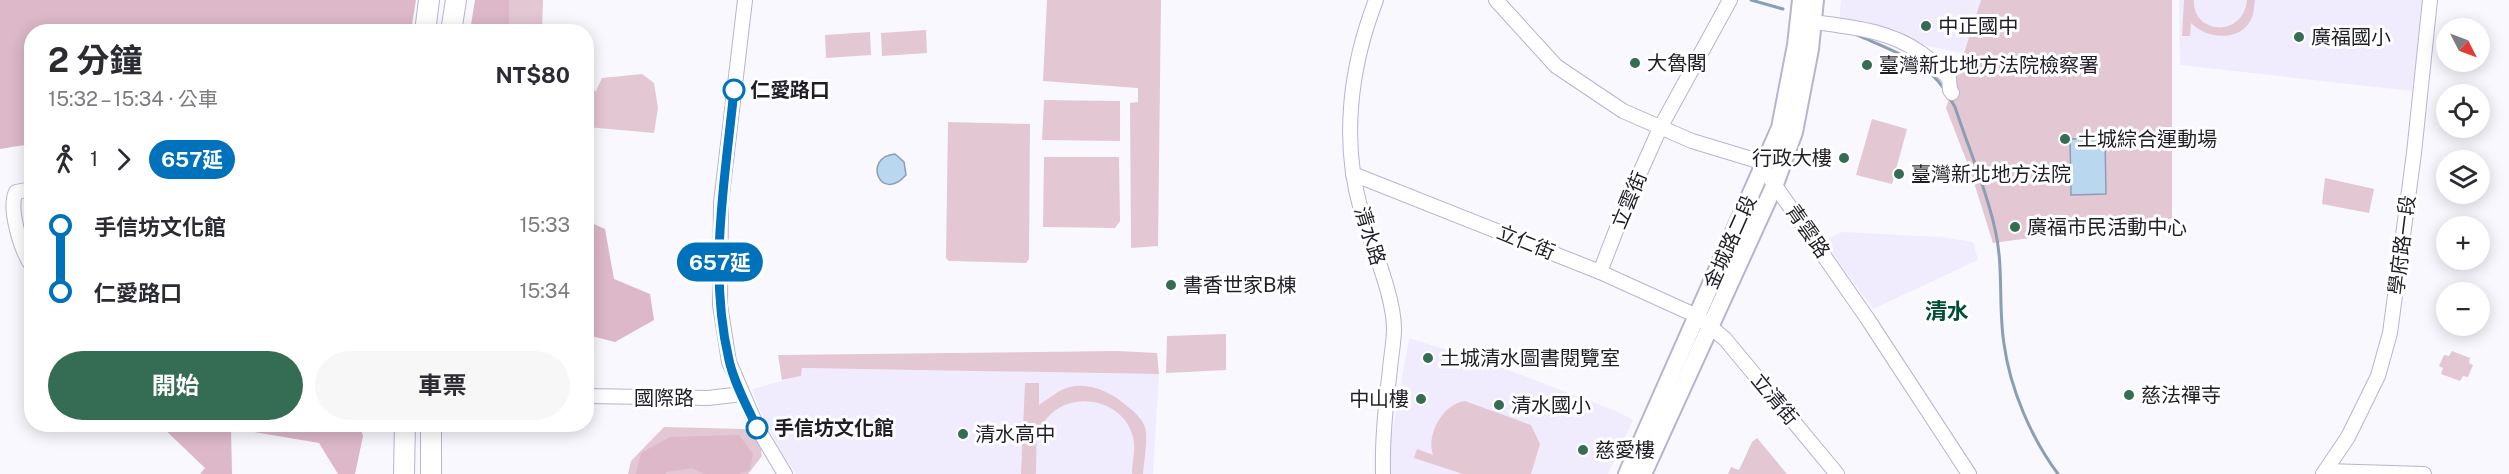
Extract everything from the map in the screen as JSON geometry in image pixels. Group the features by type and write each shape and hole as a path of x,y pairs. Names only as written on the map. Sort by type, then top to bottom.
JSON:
{"highway":[{"path":"426,24 429,0"},
{"path":"452,24 456,0"},
{"path":"404,474 405,432"},
{"path":"431,432 431,474"}],"main road":[{"name":"金城路二段","path":"1644,474 1780,128 1797,39 1801,0"},
{"name":"金城路二段","path":"1627,474 1775,184 1794,131 1815,0"}],"street":[{"path":"745,0 721,203 720,305 729,362 758,429 785,474"},
{"name":"清水路","path":"1376,0 1358,61 1351,106 1349,142 1353,174 1394,328 1385,415 1383,474"},
{"path":"1496,0 1556,66 1623,111 1692,141 1758,160 1764,167"},
{"name":"立雲街","path":"1600,272 1627,202 1660,128 1730,0"},
{"name":"學府路一段","path":"2325,472 2348,437 2378,376 2390,333 2414,153 2430,0"},
{"path":"1813,22 1885,34 1908,45 1921,53 1949,78 1952,93"},
{"name":"青雲路","path":"1764,167 1868,318 1969,474"},
{"name":"立仁街","path":"1353,174 1600,272 1704,321"},
{"path":"24,190 16,192 12,200 13,215 24,245"},
{"name":"立清街","path":"1704,321 1725,339 1837,474"},
{"name":"國際路","path":"594,396 708,398 742,394"},
{"path":"2325,472 2424,474"}],"shaded area":[{"path":"0,0 416,0 412,24 24,24 24,145 0,149"},
{"path":"475,0 509,0 509,24 471,24"},
{"path":"503,0 543,0 542,24 499,24"},
{"path":"1047,0 1161,0 1158,246 1131,248 1130,103 1138,102 1138,88 1043,81"},
{"name":"中正國中","path":"1841,0 1981,0 1963,53 1917,44 1871,23 1839,21"},
{"name":"土城綜合運動場","path":"1981,0 2172,0 2172,219 1993,243 1970,170 1946,108"},
{"name":"廣福國小","path":"2179,0 2423,0 2412,91 2180,65"},
{"path":"2184,0 2194,0 2201,20 2218,27 2228,26 2237,21 2243,13 2247,0 2255,0 2249,23 2234,34 2225,36 2206,33 2191,23 2190,36 2182,36"},
{"path":"926,30 927,53 882,56 881,33"},
{"path":"870,32 871,55 826,58 825,35"},
{"path":"642,74 654,83 658,108 654,133 594,128 594,91 596,91 602,78"},
{"path":"1044,100 1120,101 1120,141 1042,140"},
{"path":"1872,119 1907,129 1892,184 1856,175"},
{"path":"948,122 1030,124 1029,259 1026,263 949,261 946,258"},
{"path":"1044,157 1119,157 1120,221 1115,228 1043,227"},
{"path":"2325,178 2374,189 2369,213 2322,204"},
{"path":"594,224 605,229 614,279 650,294 654,320 615,342 594,337"},
{"path":"1842,232 1941,237 1973,242 1978,260 1873,309 1823,241"},
{"path":"1226,334 1226,370 1166,373 1167,336"},
{"name":"清水國小","path":"1409,338 1495,365 1616,411 1633,420 1608,474 1391,474 1388,456"},
{"path":"1117,351 1157,353 1159,374 802,368 801,376 782,380 778,355"},
{"path":"2452,351 2470,358 2469,363 2473,365 2468,377 2463,376 2460,381 2441,374 2443,368 2439,366 2444,355 2449,356"},
{"name":"清水高中","path":"802,368 1159,374 1153,474 796,474 781,452 752,389 801,376"},
{"path":"1025,383 1039,383 1039,405 1058,392 1076,386 1094,388 1120,400 1136,414 1145,428 1143,474 1132,474 1134,441 1128,424 1109,407 1084,401 1058,408 1048,417 1039,428 1036,474 1021,474"},
{"path":"1465,401 1531,425 1540,444 1531,474 1463,474 1414,458 1417,449 1433,455 1432,438 1438,421 1450,408"},
{"path":"664,427 745,429 760,444 762,456 748,474 628,474 631,461"},
{"path":"167,432 231,432 232,474 200,474 205,468"},
{"path":"254,432 362,432 363,436 355,474 338,474 319,443"},
{"path":"739,435 753,454 750,470 738,474 705,474 692,468 666,472 666,474 636,474 641,453 670,437"},
{"path":"1757,438 1787,474 1728,474 1731,467 1739,470 1752,442"}],"water":[{"path":"2105,138 2106,194 2071,195 2070,139"},
{"path":"895,154 904,162 906,175 897,183 882,182 877,170 879,163 885,157"}],"waterway":[{"path":"1751,0 1783,9"},
{"path":"1857,35 1893,50 1916,63 1936,79 1944,89"},
{"path":"1949,97 1955,107 1987,198 1995,229 1998,243 2002,330 2011,378 2031,429 2058,474"}],"bus line":[{"name":"657延","path":"734,90 721,203 720,305 729,362 757,428"}],"place":[{"name":"中正國中","path":"1926,26"},
{"name":"廣福國小","path":"2299,37"},
{"name":"大魯閣","path":"1635,63"},
{"name":"臺灣新北地方法院檢察署","path":"1867,65"},
{"name":"仁愛路口","path":"734,90"},
{"name":"土城綜合運動場","path":"2065,139"},
{"name":"行政大樓","path":"1844,158"},
{"name":"臺灣新北地方法院","path":"1899,174"},
{"name":"廣福市民活動中心","path":"2015,227"},
{"name":"書香世家B棟","path":"1171,285"},
{"name":"土城清水圖書閱覽室","path":"1428,358"},
{"name":"慈法禪寺","path":"2129,395"},
{"name":"中山樓","path":"1421,399"},
{"name":"清水國小","path":"1499,405"},
{"name":"手信坊文化館","path":"757,428"},
{"name":"清水高中","path":"963,434"},
{"name":"慈愛樓","path":"1583,450"}],"district":[{"name":"清水","path":"1947,311"}]}
